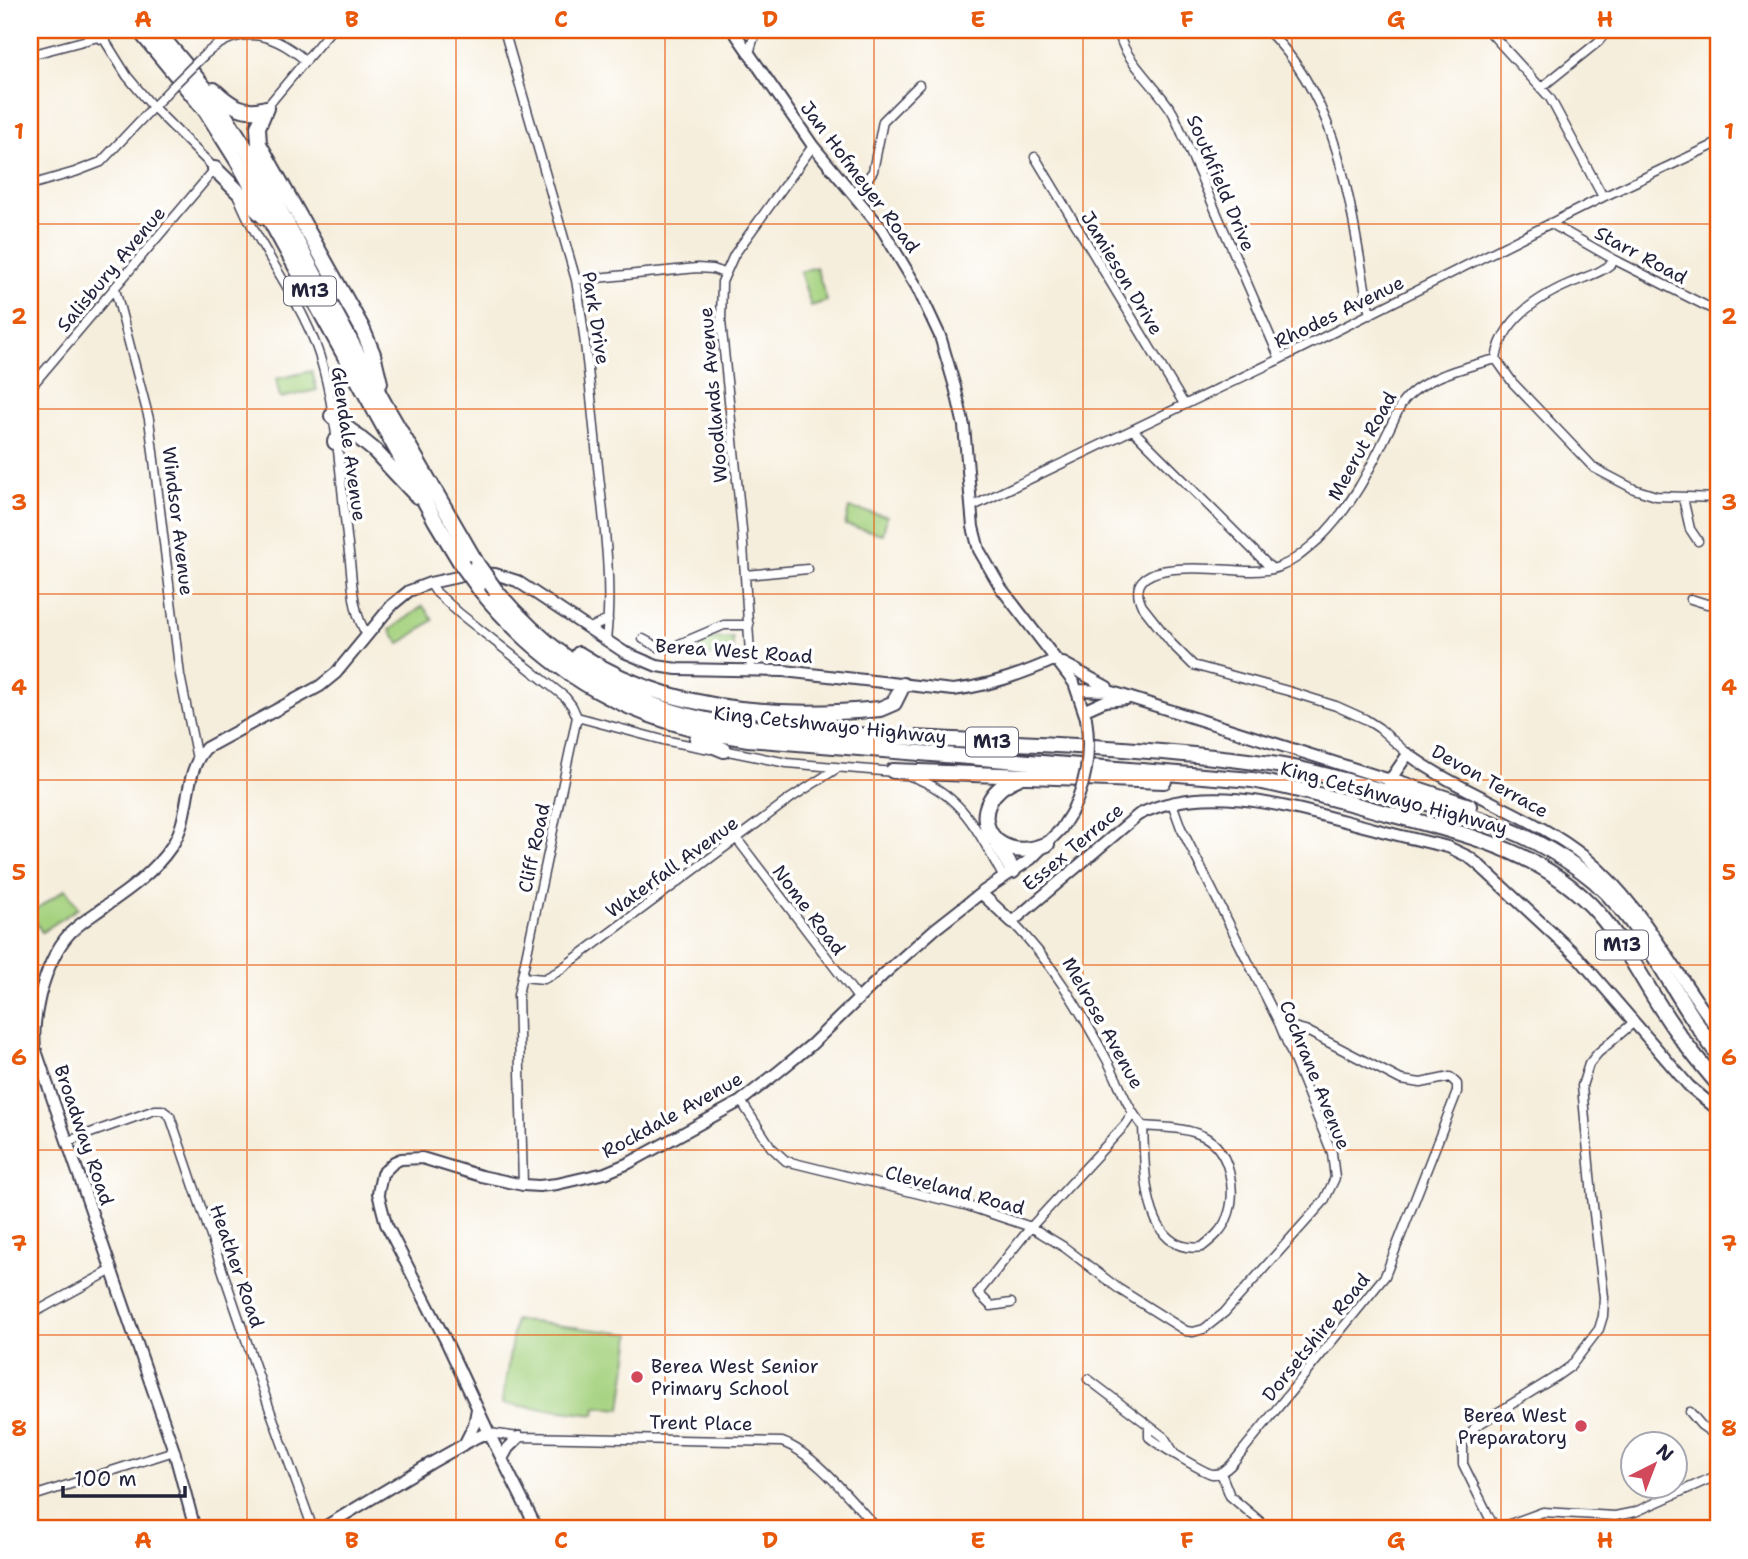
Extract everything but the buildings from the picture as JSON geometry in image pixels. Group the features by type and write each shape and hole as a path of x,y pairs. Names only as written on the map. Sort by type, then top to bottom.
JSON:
{"highway":[{"name":"King Cetshwayo Highway","path":"139,30 206,111 274,227 426,504 470,565 508,605 548,643 598,678 653,705 705,720 844,734 1121,749 1267,763 1493,822 1540,842 1581,870 1600,887 1631,923 1718,1054"},
{"name":"King Cetshwayo Highway","path":"156,30 215,100 242,143 384,402 470,565 478,587 511,625 559,667 615,701 676,726 712,734 780,742 1228,777 1282,786 1464,833 1511,850 1551,872 1584,899 1618,938 1672,1025 1718,1084"},
{"path":"163,30 212,88 229,103 248,111 266,108"},
{"path":"266,108 258,127 259,144 362,328 373,354 384,402"},
{"path":"215,169 274,227"},
{"path":"332,416 374,450 426,504"},
{"path":"335,442 346,433 354,433"},
{"path":"508,605 583,657 604,668 662,692 716,707 765,712 880,709 894,703 903,685"},
{"path":"559,667 579,685 617,708 648,723 712,743 724,750"},
{"path":"893,771 1282,786"},
{"path":"1008,875 986,821 988,801 1003,785 1023,776"},
{"path":"1390,780 1491,813 1525,829 1561,852 1581,870"},
{"path":"996,842 1009,849 1021,851 1047,844"}],"street":[{"path":"266,108 329,30"},
{"name":"Park Drive","path":"504,30 576,280 587,351 600,488 608,620 606,640"},
{"name":"Jan Hofmeyer Road","path":"733,30 813,146 883,229 905,263 943,344 964,426 974,534 984,561 1001,588 1056,659"},
{"path":"749,53 756,30"},
{"name":"Southfield Drive","path":"1120,30 1120,42 1166,100 1174,115 1280,359"},
{"path":"1268,30 1298,64 1327,117 1341,166 1370,315"},
{"path":"1488,30 1542,87 1603,197"},
{"path":"1542,87 1598,42 1608,30"},
{"path":"30,55 101,33 127,76 152,106 215,169"},
{"path":"30,185 101,162 152,106 210,49 226,40 256,35 282,43 306,61"},
{"path":"855,196 872,173 883,121 919,85"},
{"name":"Rhodes Avenue","path":"971,507 1280,359 1550,223 1718,143"},
{"name":"Woodlands Avenue","path":"751,669 721,321 722,282 724,273 759,220 813,146"},
{"name":"Jamieson Drive","path":"1035,157 1184,404"},
{"name":"Salisbury Avenue","path":"30,388 215,169"},
{"name":"Glendale Avenue","path":"236,190 242,207 313,335 323,366 332,416 352,585 359,620 367,635"},
{"name":"Starr Road","path":"1550,223 1615,260 1718,312"},
{"path":"1615,260 1604,270 1548,294 1527,308 1510,327 1496,359 1513,383 1594,468 1634,489 1656,496 1718,498"},
{"path":"576,280 697,268 724,273"},
{"name":"Windsor Avenue","path":"115,289 149,419 180,675 197,760"},
{"name":"Meerut Road","path":"1272,569 1300,556 1342,515 1357,493 1401,405 1411,392 1428,382 1496,359"},
{"path":"1133,430 1272,569"},
{"path":"1683,498 1690,529 1698,541"},
{"name":"Devon Terrace","path":"1272,569 1253,571 1177,567 1159,571 1146,579 1140,589 1140,601 1180,653 1198,667 1288,691 1357,715 1389,736 1424,765 1526,818 1559,839 1607,877 1651,930 1700,1007 1718,1030"},
{"path":"745,575 808,569"},
{"name":"Berea West Road","path":"430,583 476,573 503,576 524,584 637,659 677,669 751,669 945,690 968,688 1012,677 1056,659"},
{"path":"197,760 206,748 219,740 281,710 320,687 336,673 404,593 430,583 449,604 565,697 577,717"},
{"path":"1691,599 1707,604 1718,603"},
{"path":"590,628 608,620"},
{"path":"643,639 658,647 670,648 724,625 749,625"},
{"path":"1056,659 1101,685 1132,698"},
{"name":"Rockdale Avenue","path":"537,1529 386,1224 378,1188 382,1174 394,1162 408,1157 422,1158 481,1176 523,1185 557,1184 605,1173 629,1163 741,1101 800,1055 935,929 1008,875 1047,844 1061,829 1071,813 1084,779 1089,743 1086,714 1078,690 1056,659"},
{"path":"1078,690 1109,691 1390,780 1408,754"},
{"path":"1086,714 1105,701 1132,698"},
{"name":"Essex Terrace","path":"577,717 688,746 724,750 772,761 893,771 931,784 955,801 1008,875"},
{"name":"Cliff Road","path":"523,1185 518,995 577,717"},
{"name":"Broadway Road","path":"195,1529 174,1451 68,1141 33,1048 32,1034 44,980 60,946 71,933 134,887 173,846 185,816 197,760"},
{"name":"Waterfall Avenue","path":"522,977 541,979 557,972 801,791 837,768"},
{"name":"Essex Terrace","path":"1012,922 1130,821 1148,810 1172,803 1219,799 1285,806 1448,847 1479,864 1578,957 1689,1086 1718,1110"},
{"name":"Cochrane Avenue","path":"1172,803 1186,840 1279,1023 1332,1153 1335,1178 1316,1212 1224,1314 1204,1329"},
{"name":"Nome Road","path":"737,839 858,998"},
{"name":"Melrose Avenue","path":"981,893 1040,951 1060,978 1096,1040 1133,1113 1143,1126"},
{"path":"1634,1022 1589,1064 1582,1086 1590,1183 1604,1297 1599,1329 1571,1366 1476,1426 1463,1443 1463,1464 1496,1529 1543,1512 1615,1516 1635,1512 1718,1475"},
{"name":"Dorsetshire Road","path":"1221,1473 1240,1455 1385,1276 1457,1092 1454,1080 1445,1077 1421,1083 1401,1080 1305,1030 1279,1023"},
{"name":"Cleveland Road","path":"741,1101 771,1147 786,1161 968,1206 1031,1227 1055,1241 1174,1326 1193,1332 1204,1329"},
{"name":"Heather Road","path":"68,1141 155,1110 162,1110 170,1116 313,1529"},
{"name":"Melrose Avenue","path":"1011,1303 991,1306 978,1293 1031,1227 1133,1113"},
{"path":"1143,1126 1188,1131 1203,1136 1219,1148 1224,1156 1228,1167 1231,1205 1223,1227 1202,1247 1180,1245 1171,1240 1152,1212 1148,1199 1143,1126"},
{"path":"30,1295 33,1313 112,1270"},
{"path":"1088,1378 1149,1427 1149,1437 1165,1449 1211,1474 1221,1473 1230,1496 1269,1529"},
{"path":"463,1445 474,1425 477,1408"},
{"path":"1690,1412 1718,1437"},
{"path":"321,1529 463,1445 489,1433"},
{"name":"Trent Place","path":"489,1433 519,1437 782,1442 792,1445 809,1458 878,1529"},
{"path":"502,1459 519,1437"},
{"path":"30,1497 174,1451"}],"green space":[{"path":"816,267 827,301 811,306 800,272"},
{"path":"312,371 317,390 280,398 276,379"},
{"path":"849,508 887,516 883,534 845,525"},
{"path":"423,606 433,620 400,644 390,630"},
{"path":"699,638 733,638 733,655 699,655"},
{"path":"66,889 78,908 42,932 30,913"},
{"path":"515,1320 631,1334 621,1409 596,1407 595,1415 502,1404"}],"place":[{"name":"Berea West Senior Primary School","path":"637,1377"},
{"name":"Berea West Preparatory","path":"1581,1426"}]}
